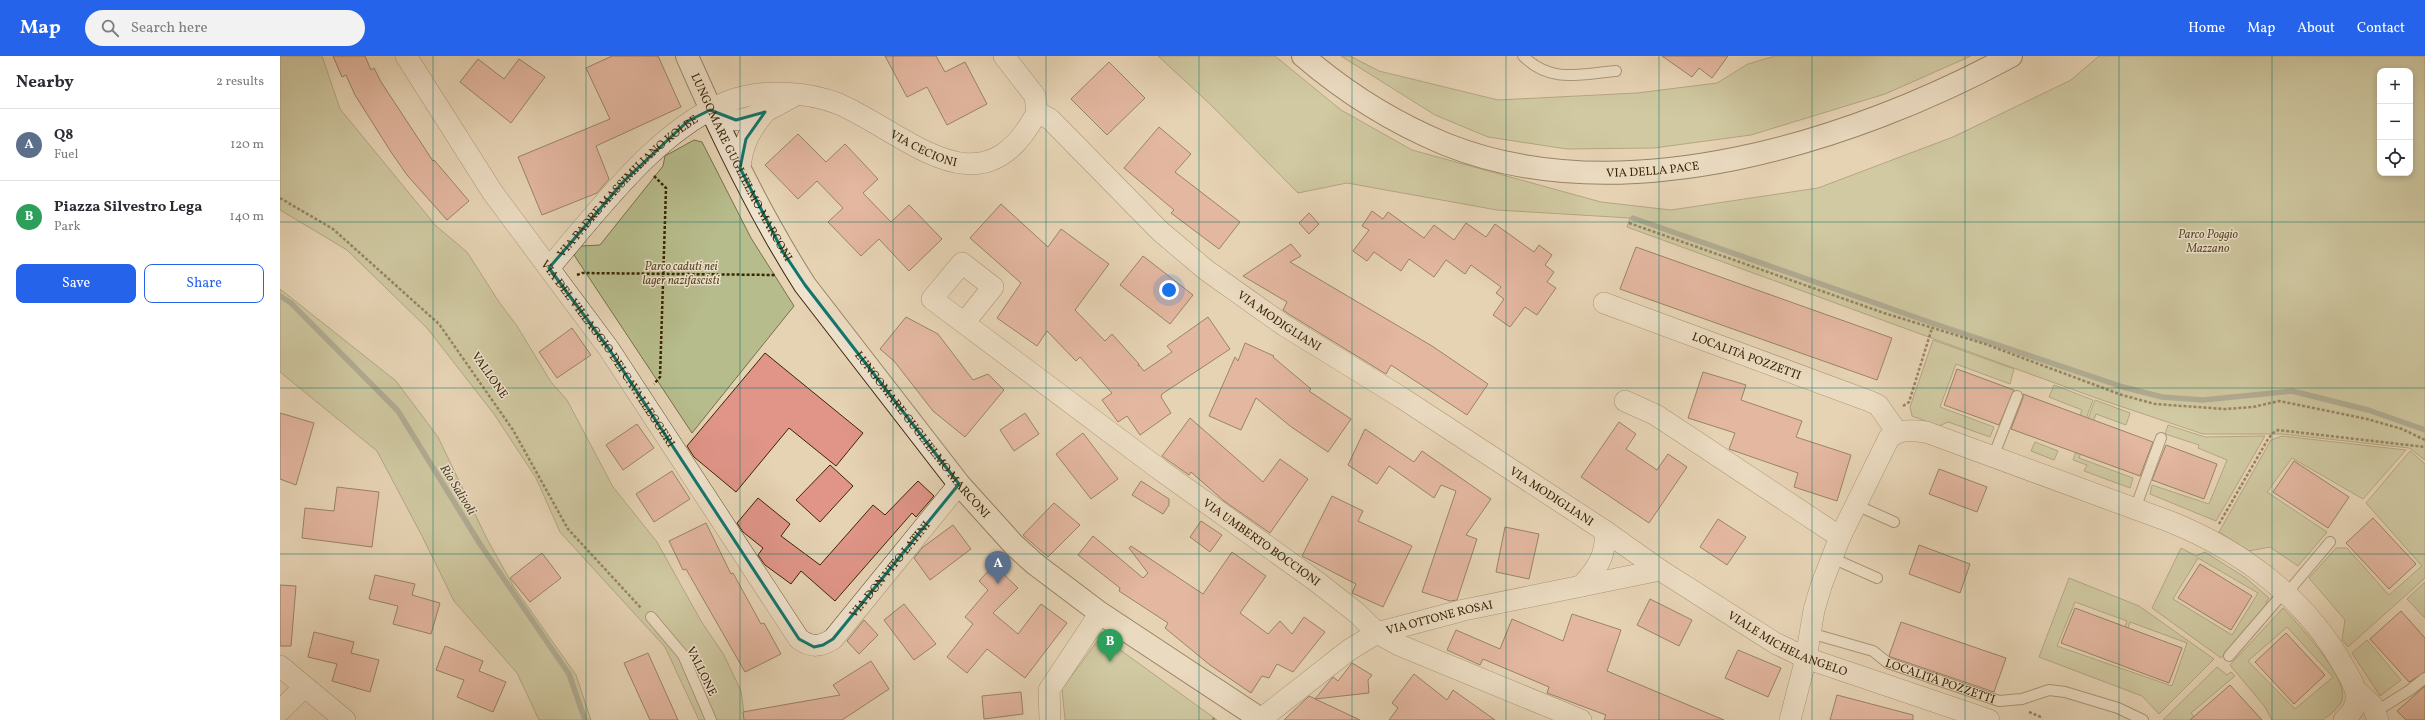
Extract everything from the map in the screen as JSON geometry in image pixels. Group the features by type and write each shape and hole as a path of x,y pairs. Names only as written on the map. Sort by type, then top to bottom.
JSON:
{"street":[{"name":"VIA DEL VILLAGGIO DEI CAVALLEGGERI","path":"406,56 493,193 610,349 799,639 814,646"},
{"name":"LUNGOMARE GUGLIELMO MARCONI","path":"687,56 710,110 783,252 798,275 959,484 1014,545 1035,564 1100,613 1261,720"},
{"path":"1004,56 1034,96 1037,112"},
{"name":"VIA DELLA PACE","path":"1303,56 1334,82 1371,107 1406,127 1447,144 1492,158 1533,166 1594,172 1687,167 1740,159 1790,146 1847,129 1932,95 2011,56"},
{"name":"VIA CECIONI","path":"710,110 735,99 753,95 797,95 820,98 839,104 919,149 949,161 966,164 983,162 1008,151 1030,124 1037,112"},
{"path":"710,110 727,119 736,120 765,112 797,95"},
{"name":"VIA PADRE MASSIMILIANO KOLBE","path":"555,275 624,181 688,122 710,110"},
{"path":"740,168 742,152 746,139 765,112"},
{"name":"VIA MODIGLIANI","path":"1037,112 1060,128 1160,230 1206,270 1285,326 1402,398 1605,531"},
{"name":"LOCALITÀ POZZETTI","path":"1604,303 1869,401 1884,414 1897,432"},
{"name":"VIA UMBERTO BOCCIONI","path":"964,323 1159,469 1316,581 1357,613 1377,634 1400,645 1581,720"},
{"path":"1625,401 1656,415 1840,537"},
{"path":"1790,720 1806,658 1816,604 1840,537 1889,438 1897,432 1908,430 1926,432 2135,509 2210,539 2266,575 2286,592 2340,658 2358,692 2363,694 2377,716"},
{"name":"VIA DON VITO LATINI","path":"814,646 823,645 833,639 959,484"},
{"path":"1581,586 1592,575 1602,559 1606,547 1605,531"},
{"name":"VIALE MICHELANGELO","path":"1605,531 1660,570 1775,643 1806,658 1989,720"},
{"name":"VIA OTTONE ROSAI","path":"1261,720 1349,650 1377,634 1464,610 1660,570"},
{"path":"1050,720 1049,690 1100,613"},
{"path":"280,666 345,720"},
{"path":"280,711 304,687"},
{"path":"2344,720 2356,703 2358,692"}],"lane":[{"path":"1523,56 1540,70 1555,75 1616,71"},
{"path":"1993,457 2017,396"},
{"path":"2135,509 2161,438"},
{"path":"1856,505 1894,522"},
{"path":"2229,656 2330,542"},
{"path":"1832,558 1877,578"},
{"name":"VALLONE","path":"651,617 682,655 711,720"},
{"name":"LOCALITÀ POZZETTI","path":"1810,633 1873,651 1888,663 1999,701 2022,699 2049,690 2065,692 2118,708 2142,720"},
{"path":"2377,716 2425,678"}],"path":[{"path":"641,396 660,377 666,188 642,164"},
{"name":"VALLONE","path":"280,198 333,230 439,324 512,430 568,529 638,606"},
{"path":"1629,223 1932,328 1985,344 2122,395 2155,404 2225,409 2253,407 2279,401 2367,419 2402,429 2425,440"},
{"path":"555,275 582,273 798,275"},
{"path":"1884,414 1889,409 1909,402 1932,328"},
{"path":"2218,525 2268,439 2278,430 2425,447"},
{"path":"2024,710 2043,718"}],"highlighted area":[{"path":"710,110 736,120 765,112 746,139 740,168 783,252 805,285 959,484 833,639 823,645 814,647 799,639 609,349 549,268 624,181 688,121"}],"green space":[{"path":"280,56 322,56 340,109 436,226 467,252 499,302 517,326 551,382 567,400 613,487 657,542 701,621 724,655 741,691 745,720 699,720 665,647 560,532 536,478 494,414 427,328 347,250 280,210"},
{"name":"Parco Poggio Mazzano","path":"1158,56 1275,56 1341,110 1412,150 1601,202 1671,210 1818,188 1953,137 2071,80 2099,56 2425,56 2425,460 2409,448 2282,434 2203,434 2096,398 1627,227 1630,218 1497,210 1347,183 1298,193 1211,105"},
{"path":"1341,56 1350,56 1379,71 1498,100 1637,93 1717,83 1748,64 1775,56 1971,56 1885,94 1751,135 1654,148 1567,149 1488,137 1435,115"},
{"name":"Parco caduti nei lager nazifascisti","path":"694,140 702,142 751,238 794,306 692,433 574,255 581,246 600,245 663,166 665,156"},
{"path":"280,289 396,381 438,437 487,539 514,587 576,675 591,720 539,720 517,673 454,601 422,536 377,451 280,372"},
{"path":"1933,340 2014,369 2010,384 1956,364 1940,407 1994,427 1990,437 1948,422 1939,426 1912,416 1910,407"},
{"path":"2054,385 2093,400 2084,424 2078,421 2082,410 2049,397"},
{"path":"2095,400 2130,413 2126,425 2096,414 2079,458 2133,478 2130,488 2084,471 2087,465 2073,460"},
{"path":"2168,425 2205,437 2265,436 2216,521 2150,494 2152,485 2209,504 2227,460 2198,448 2199,445 2165,434"},
{"path":"2282,436 2406,450 2363,499 2292,458 2267,492 2327,532 2298,566 2270,547 2249,551 2219,532 2271,440"},
{"path":"2035,442 2058,451 2054,460 2031,451"},
{"path":"2410,451 2425,464 2425,578 2348,647 2342,640 2345,620 2309,578 2336,548 2347,548 2389,595 2422,566 2366,503"},
{"path":"2181,548 2196,556 2205,552 2246,578 2269,598 2266,602 2267,604 2221,658 2152,608","holes":["2198,558 2258,593 2232,635 2173,599"]},
{"path":"2069,578 2139,606 2214,659 2159,714 2142,696 2039,657","holes":["2075,602 2127,621 2119,642 2123,644 2130,622 2187,643 2172,686 2057,646"]},
{"path":"2425,582 2425,618 2407,599"},
{"path":"2283,608 2310,638 2330,665 2342,690 2342,700 2337,709 2323,720 2272,720 2265,707 2230,665","holes":["2287,627 2333,677 2295,709 2248,661"]},
{"path":"1101,636 1217,720 1065,720 1062,689"},
{"path":"2367,640 2401,680 2380,696 2352,653"},
{"path":"2217,667 2227,675 2231,672 2235,676 2191,713 2197,720 2163,720"}],"building":[{"path":"333,56 365,56 371,70 374,68 381,82 433,161 434,160 469,201 447,220 407,175 391,152 355,95 346,75 342,77"},
{"path":"612,56 658,56 681,107 596,146 609,179 597,193 542,215 518,157 610,119 586,68"},
{"path":"885,56 936,56 945,72 965,62 987,104 947,125 927,87 907,97"},
{"path":"1662,56 1728,56 1712,78 1699,68 1692,77"},
{"path":"478,59 504,79 519,59 545,77 511,123 460,82"},
{"path":"1109,62 1145,98 1107,135 1071,99"},
{"path":"1159,127 1191,154 1175,172 1240,222 1219,249 1171,213 1174,210 1124,168"},
{"path":"798,134 826,162 845,144 878,179 863,193 891,222 909,205 942,239 909,271 879,239 861,256 828,222 843,208 817,181 798,199 765,165"},
{"path":"1001,204 1048,247 1061,229 1109,264 1075,310 1105,341 1112,334 1139,364 1138,366 1139,365 1144,371 1172,352 1167,346 1208,317 1230,349 1162,394 1161,397 1171,413 1140,435 1127,416 1118,422 1102,400 1112,393 1080,357 1076,361 1047,331 1037,346 997,318 1021,283 970,238"},
{"path":"1372,211 1383,219 1388,212 1424,238 1434,225 1454,240 1466,223 1486,237 1495,224 1534,252 1539,245 1552,255 1545,265 1554,272 1547,282 1556,288 1537,315 1525,307 1510,327 1493,315 1504,299 1496,293 1501,287 1471,265 1465,274 1446,260 1434,277 1409,259 1401,271 1374,252 1367,261 1353,251 1369,230 1362,226"},
{"path":"1309,213 1319,224 1309,234 1299,223"},
{"path":"1291,244 1301,256 1290,262 1432,346 1488,384 1467,415 1391,365 1386,374 1292,316 1283,310 1287,302 1243,276"},
{"path":"1636,247 1892,338 1877,380 1620,289"},
{"path":"1143,256 1193,295 1170,324 1120,285"},
{"path":"906,317 938,334 973,380 988,374 1004,390 965,437 933,411 894,361 880,349"},
{"path":"572,328 591,355 557,378 539,352"},
{"path":"1245,343 1274,356 1273,357 1311,389 1309,391 1351,419 1328,452 1290,426 1256,398 1241,430 1209,416 1235,357 1238,361"},
{"path":"765,353 863,433 836,466 789,428 736,492 694,457 687,446"},
{"path":"1957,369 2014,390 1999,425 1944,405"},
{"path":"1703,372 1746,385 1741,400 1802,421 1796,437 1851,455 1837,501 1794,487 1798,473 1729,449 1735,433 1688,418"},
{"path":"2023,394 2153,442 2140,476 2011,429 2023,398"},
{"path":"280,413 314,423 296,485 280,479"},
{"path":"1025,413 1039,434 1014,451 1000,430"},
{"path":"1190,418 1263,482 1280,459 1308,479 1270,533 1224,501 1191,472 1189,475 1162,456"},
{"path":"1619,422 1636,434 1626,449 1657,470 1668,454 1687,467 1649,523 1581,477"},
{"path":"637,424 654,448 623,470 606,445"},
{"path":"1365,429 1414,462 1422,451 1491,499 1466,535 1477,539 1457,600 1450,601 1422,592 1456,491 1441,485 1434,498 1389,466 1377,484 1348,465"},
{"path":"1083,433 1118,479 1091,499 1056,454"},
{"path":"2166,445 2217,464 2204,499 2152,480"},
{"path":"2294,461 2349,497 2328,528 2273,492"},
{"path":"830,465 853,486 820,522 796,500"},
{"path":"1939,469 1987,487 1977,512 1929,494"},
{"path":"672,471 690,499 654,522 636,494"},
{"path":"918,481 934,496 916,517 912,513 835,601 801,571 791,584 765,565 758,555 763,548 743,532 737,523 758,498 790,524 781,536 820,565 873,505 885,515"},
{"path":"1141,481 1169,499 1169,505 1163,514 1132,495"},
{"path":"337,487 379,492 372,547 302,538 305,508 334,511"},
{"path":"1332,496 1363,511 1358,521 1412,546 1383,607 1352,593 1356,584 1302,556"},
{"path":"1054,503 1080,525 1048,557 1023,535"},
{"path":"2373,518 2416,564 2389,589 2346,543"},
{"path":"1718,519 1746,537 1727,565 1700,547"},
{"path":"1201,521 1222,535 1210,552 1190,537"},
{"path":"706,523 731,574 733,573 761,624 764,623 781,654 745,672 686,569 683,570 669,541"},
{"path":"953,525 971,549 930,580 914,558 923,547"},
{"path":"1505,527 1539,534 1529,579 1496,572"},
{"path":"1093,536 1143,578 1148,573 1129,548 1131,546 1203,594 1232,552 1266,576 1240,613 1268,634 1280,621 1292,634 1304,617 1325,632 1293,672 1277,664 1269,678 1262,676 1251,693 1210,665 1165,628 1168,623 1119,591 1120,588 1078,555"},
{"path":"1919,545 1970,564 1960,593 1909,574"},
{"path":"542,553 561,578 530,602 510,578"},
{"path":"2200,564 2252,596 2231,630 2178,598"},
{"path":"994,565 1018,588 993,613 1018,634 1041,604 1067,623 1025,678 987,649 967,673 947,657 973,624 965,617 988,590 979,581"},
{"path":"375,575 415,584 412,595 440,603 431,634 393,624 398,606 369,599"},
{"path":"280,585 296,586 291,646 280,646"},
{"path":"1650,599 1692,620 1679,646 1637,625"},
{"path":"904,604 936,644 914,660 884,620"},
{"path":"2075,608 2182,648 2169,683 2061,643"},
{"path":"2401,611 2425,638 2425,672 2409,682 2370,639"},
{"path":"1572,614 1621,630 1607,671 1724,720 1604,720 1606,715 1547,693 1549,687 1483,659 1480,665 1447,650 1456,630 1500,649 1512,619 1563,641"},
{"path":"864,620 878,635 859,654 847,641"},
{"path":"1901,622 2006,658 1994,692 1889,656"},
{"path":"314,632 354,642 351,653 379,660 370,692 332,681 337,664 308,657"},
{"path":"2286,633 2325,675 2294,704 2255,662"},
{"path":"445,646 483,661 479,671 506,682 493,712 457,697 464,680 436,670"},
{"path":"1738,650 1781,668 1768,697 1725,678"},
{"path":"648,653 678,720 650,720 624,663"},
{"path":"871,661 889,689 842,720 744,720 743,712 840,695 833,685"},
{"path":"1352,663 1372,675 1368,680 1369,693 1315,699 1333,677 1338,681"},
{"path":"1414,674 1447,700 1453,690 1495,720 1389,720 1398,708 1392,703"},
{"path":"2230,685 2262,720 2190,720"},
{"path":"2425,686 2425,720 2406,720 2397,711"},
{"path":"1021,692 1023,714 984,719 982,696"},
{"path":"1837,695 1913,715 1913,720 1830,720"},
{"path":"1309,696 1360,720 1284,720"}],"waterway":[{"path":"1633,218 1929,322 2123,387 2162,397 2203,400 2292,391 2368,410 2425,430"},
{"name":"Rio Salivoli","path":"280,296 291,303 398,411 480,544 569,674 585,720"}],"place":[{"name":"Q8","path":"998,584"},
{"name":"Piazza Silvestro Lega","path":"1110,662"}]}
